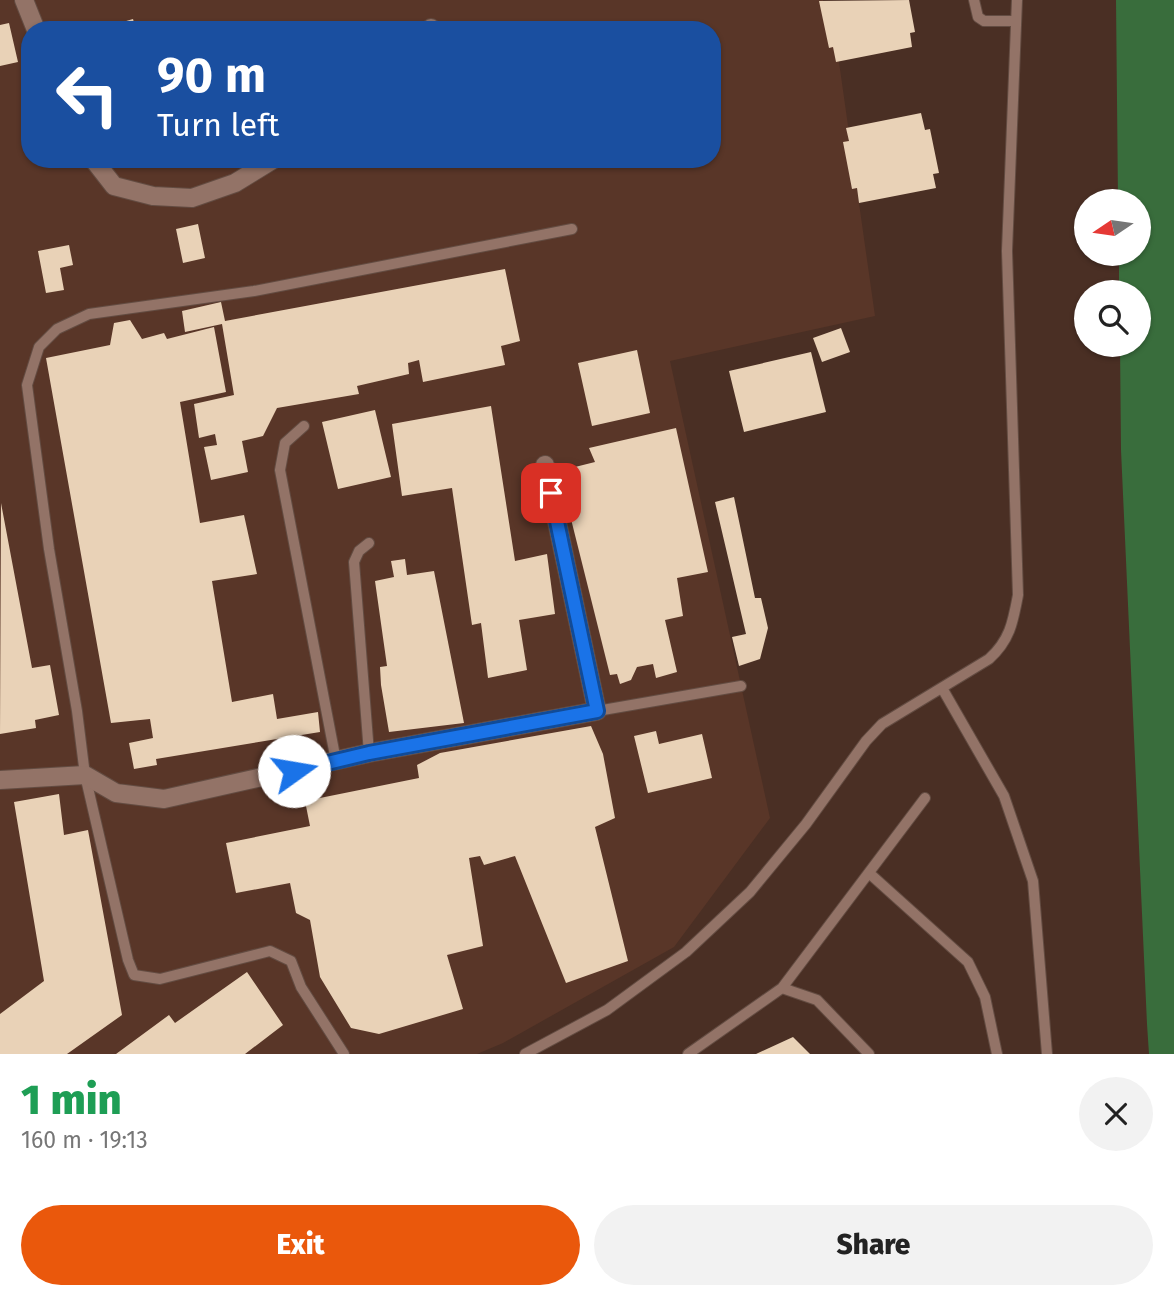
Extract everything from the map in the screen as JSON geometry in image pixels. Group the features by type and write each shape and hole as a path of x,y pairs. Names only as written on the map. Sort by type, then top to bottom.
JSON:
{"street":[{"path":"28,1 34,21"},
{"path":"100,168 114,186 153,196 192,198 234,183 259,168"},
{"path":"0,780 85,775 116,793 164,799 369,753 597,711 545,465"}],"lane":[{"path":"974,0 978,17 984,21 1016,21"},
{"path":"526,1054 607,1010 686,952 750,892 806,824 866,740 883,723 989,659 1004,645 1011,630 1018,595 1007,251 1017,0"},
{"path":"344,1054 301,987 291,961 270,951 160,979 134,975 128,960 85,775 78,711 48,549 27,385 39,347 57,329 89,314 254,291 572,229"},
{"path":"304,426 285,443 280,470 336,761"},
{"path":"369,543 359,551 354,562 369,753"},
{"path":"597,711 741,687"},
{"path":"942,688 1003,796 1033,881 1048,1054"},
{"path":"688,1054 782,988 925,798"},
{"path":"869,873 968,962 985,997 997,1054"},
{"path":"782,988 817,1000 869,1054"}],"shaded area":[{"path":"0,0 823,0 836,41 875,316 670,361 770,818 674,947 503,1043 477,1054 0,1054"}],"green space":[{"path":"1116,0 1174,0 1174,1054 1149,1054 1121,450 1120,357 1151,357 1151,280 1119,280 1119,266 1152,266 1152,189 1118,189"}],"building":[{"path":"909,0 915,32 910,33 912,47 836,62 833,47 829,48 819,1"},
{"path":"9,23 18,62 0,66 0,25"},
{"path":"921,113 925,130 930,129 939,173 933,174 936,188 859,203 857,188 852,189 843,142 849,141 846,128"},
{"path":"198,224 205,258 183,263 176,229"},
{"path":"69,245 73,265 60,268 64,290 46,293 38,251"},
{"path":"505,269 520,341 501,346 505,365 423,382 419,360 408,363 409,374 357,386 359,394 277,408 263,436 242,441 248,472 211,480 204,447 217,445 215,434 199,438 194,404 234,395 222,324 185,332 182,311 221,302 225,321"},
{"path":"130,320 142,339 164,333 167,339 214,327 226,392 180,402 200,523 244,515 257,574 212,581 232,702 273,694 277,719 318,712 320,732 156,759 157,765 134,769 129,743 153,738 150,719 111,723 46,358 110,345 114,323"},
{"path":"841,328 850,352 822,362 813,338"},
{"path":"637,350 650,413 592,426 578,363"},
{"path":"811,352 826,412 744,432 729,371"},
{"path":"491,406 515,561 547,554 555,614 519,620 527,670 488,678 481,623 472,625 452,488 402,496 392,424"},
{"path":"375,410 391,477 338,489 322,422"},
{"path":"676,428 708,572 677,578 683,616 665,620 677,672 656,678 653,664 637,667 631,680 620,684 617,674 610,675 567,503 573,502 568,481 574,480 571,468 595,462 589,448"},
{"path":"734,497 755,598 761,598 768,628 760,659 739,666 732,637 746,634 715,502"},
{"path":"1,503 32,668 50,665 59,715 35,720 36,728 0,734"},
{"path":"405,559 407,575 434,571 464,723 389,732 380,667 387,666 375,581 394,577 391,561"},
{"path":"591,726 603,754 615,818 595,827 628,961 566,983 515,856 484,865 480,856 469,858 483,946 447,955 463,1009 379,1034 351,1028 320,977 310,920 296,913 290,883 236,893 226,843 310,826 305,801 419,778 417,765 440,753"},
{"path":"656,731 659,744 702,734 712,778 648,793 634,736"},
{"path":"59,794 64,835 88,830 122,1015 67,1054 0,1054 0,1014 44,981 14,802"},
{"path":"247,972 283,1025 245,1054 116,1054 169,1015 175,1023"},
{"path":"793,1037 810,1054 756,1054"}],"route":[{"path":"294,771 369,753 546,723 597,711 551,493"}]}
